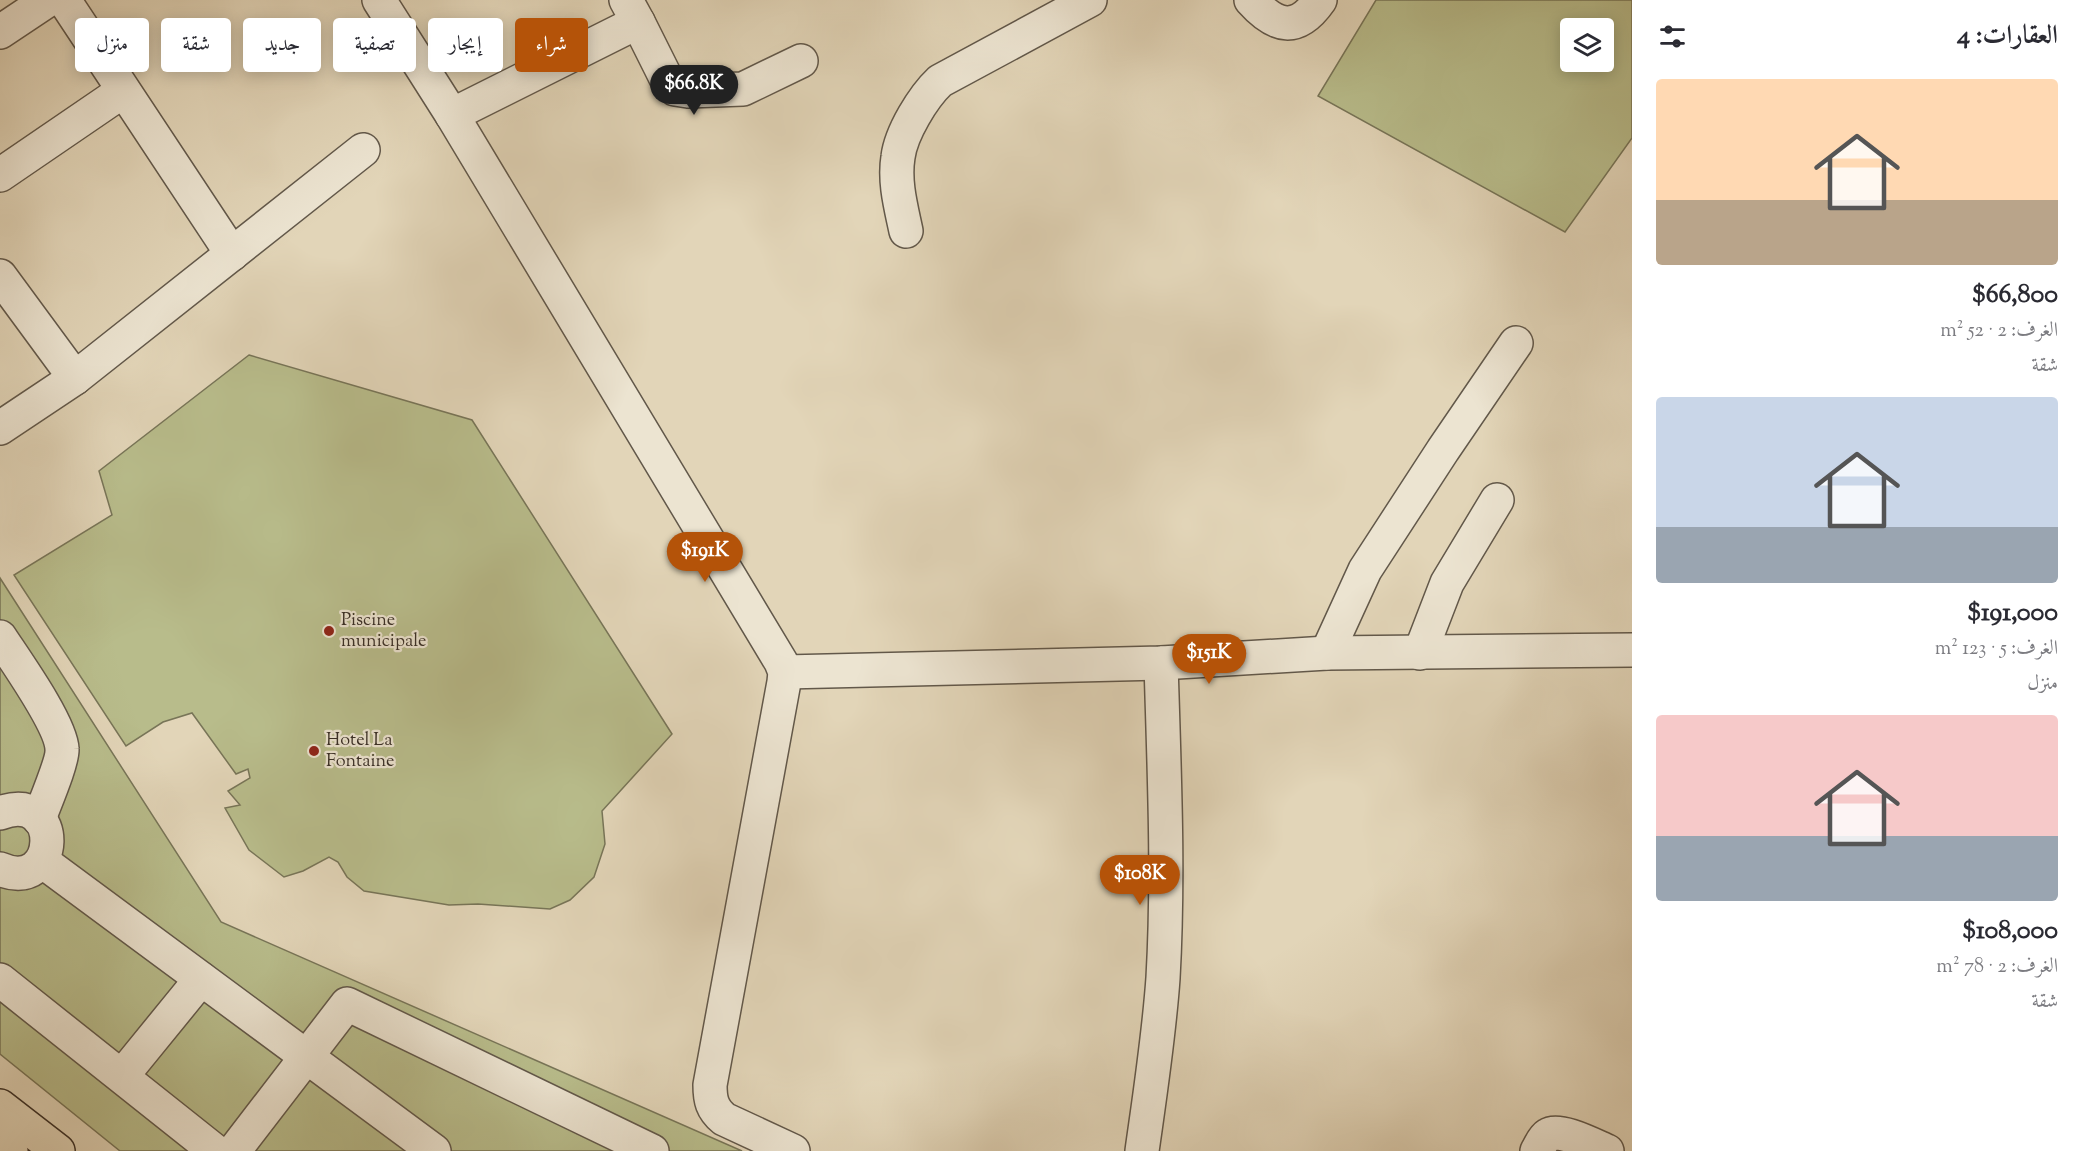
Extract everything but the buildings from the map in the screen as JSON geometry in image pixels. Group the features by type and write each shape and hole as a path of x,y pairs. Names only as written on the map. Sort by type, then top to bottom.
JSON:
{"highway":[{"path":"0,1106 58,1151"},
{"path":"0,1142 11,1151"}],"street":[{"path":"0,32 48,0"},
{"path":"64,0 232,254"},
{"path":"379,0 452,115 775,650 785,672 710,1085 715,1112 724,1119 793,1151"},
{"path":"906,231 898,193 897,156 908,128 929,91 940,81 1090,0"},
{"path":"1251,0 1273,21 1283,24 1296,22 1311,14 1320,0"},
{"path":"452,115 632,11 667,80 675,89 743,89 801,61"},
{"path":"0,175 123,91"},
{"path":"0,428 75,378 363,150"},
{"path":"0,276 75,378"},
{"path":"1327,653 1365,570 1516,343"},
{"path":"1420,653 1447,583 1497,501"},
{"path":"0,637 55,726 62,748 39,819"},
{"path":"785,672 1161,663 1327,653 1632,650"},
{"path":"1142,1151 1156,1056 1166,902 1161,663"},
{"path":"0,813 10,809 21,809 32,813 46,828 48,839 47,850 42,861 30,871 8,873 0,869"},
{"path":"42,861 434,1151"},
{"path":"122,1076 201,979"},
{"path":"0,980 215,1151"},
{"path":"234,1151 347,1004 652,1151"},
{"path":"1537,1151 1546,1136 1553,1133 1565,1134 1607,1151"}],"green space":[{"path":"1376,0 1632,0 1632,138 1565,232 1318,96"},
{"name":"Piscine municipale","path":"249,355 472,420 672,734 602,811 605,844 594,877 570,900 550,909 478,904 449,905 364,891 347,877 338,862 329,857 303,871 284,877 249,850 225,808 240,805 228,791 250,778 248,769 236,774 192,713 163,722 126,746 14,575 112,515 99,471"},
{"path":"0,578 221,922 742,1151 120,1151 0,1054"}],"place":[{"name":"Piscine municipale","path":"329,631"},
{"name":"Hotel La Fontaine","path":"314,751"}]}
